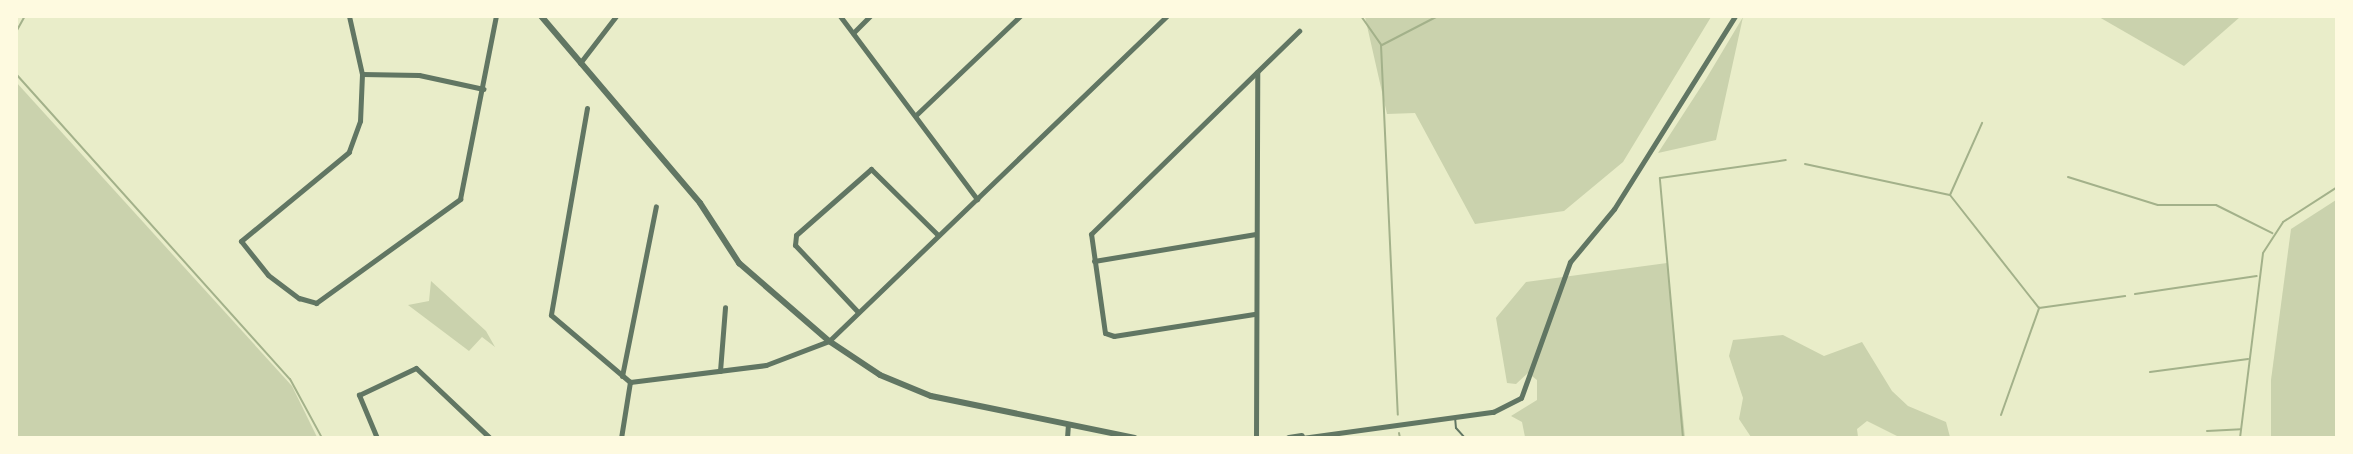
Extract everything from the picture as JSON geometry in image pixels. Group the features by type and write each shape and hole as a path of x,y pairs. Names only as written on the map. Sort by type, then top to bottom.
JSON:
{"street":[{"path":"349,16 362,74 360,121 349,152 241,241 268,275 298,298 316,303 459,199 483,88 495,16"},
{"path":"541,16 700,203 739,263 829,341 906,388 1135,438"},
{"path":"580,63 616,16"},
{"path":"840,16 977,199"},
{"path":"853,33 870,16"},
{"path":"916,115 1020,16"},
{"path":"587,108 551,315 630,382 766,365 829,341 1167,16"},
{"path":"1289,438 1493,412 1521,398 1570,262 1614,209 1735,16"},
{"path":"1254,314 1114,336 1099,321 1094,261 1094,226 1299,31"},
{"path":"1256,438 1254,314 1257,72"},
{"path":"362,74 419,75 483,88"},
{"path":"858,312 795,245 796,235 871,169 938,235"},
{"path":"622,376 656,206"},
{"path":"1094,261 1256,234"},
{"path":"720,371 725,307"},
{"path":"377,438 359,395 416,368 490,438"},
{"path":"621,438 630,382"},
{"path":"1068,424 1068,438"}],"lane":[{"path":"1455,417 1465,438"}],"green space":[{"path":"1365,17 1711,17 1623,162 1564,211 1475,224 1415,113 1387,114"},
{"path":"1743,17 1716,140 1658,153 1706,79"},
{"path":"2099,17 2240,17 2184,66"},
{"path":"16,82 292,386 317,437 17,437"},
{"path":"2336,200 2336,437 2271,437 2271,380 2291,229"},
{"path":"1667,263 1685,437 1525,437 1522,422 1511,416 1537,400 1537,380 1528,373 1516,384 1507,383 1496,318 1526,282"},
{"path":"431,281 486,331 495,347 482,337 469,351 408,305 429,301"},
{"path":"1783,335 1824,356 1862,342 1892,391 1908,406 1946,422 1950,437 1899,437 1867,421 1857,429 1858,437 1751,437 1739,419 1743,398 1729,356 1733,340"}],"waterway":[{"path":"16,32 25,16"},
{"path":"1361,16 1381,45 1398,415"},
{"path":"1382,45 1438,16"},
{"path":"16,74 290,379 322,438"},
{"path":"1950,195 1982,123"},
{"path":"1683,438 1660,178 1786,160"},
{"path":"1805,164 1950,195 2039,308"},
{"path":"2068,177 2158,205 2216,205 2272,233"},
{"path":"2240,438 2263,253 2283,222 2336,188"},
{"path":"2135,294 2257,276"},
{"path":"2001,415 2039,308 2125,296"},
{"path":"2150,372 2248,359"},
{"path":"2207,431 2241,429"},
{"path":"1399,433 1400,438"}]}
